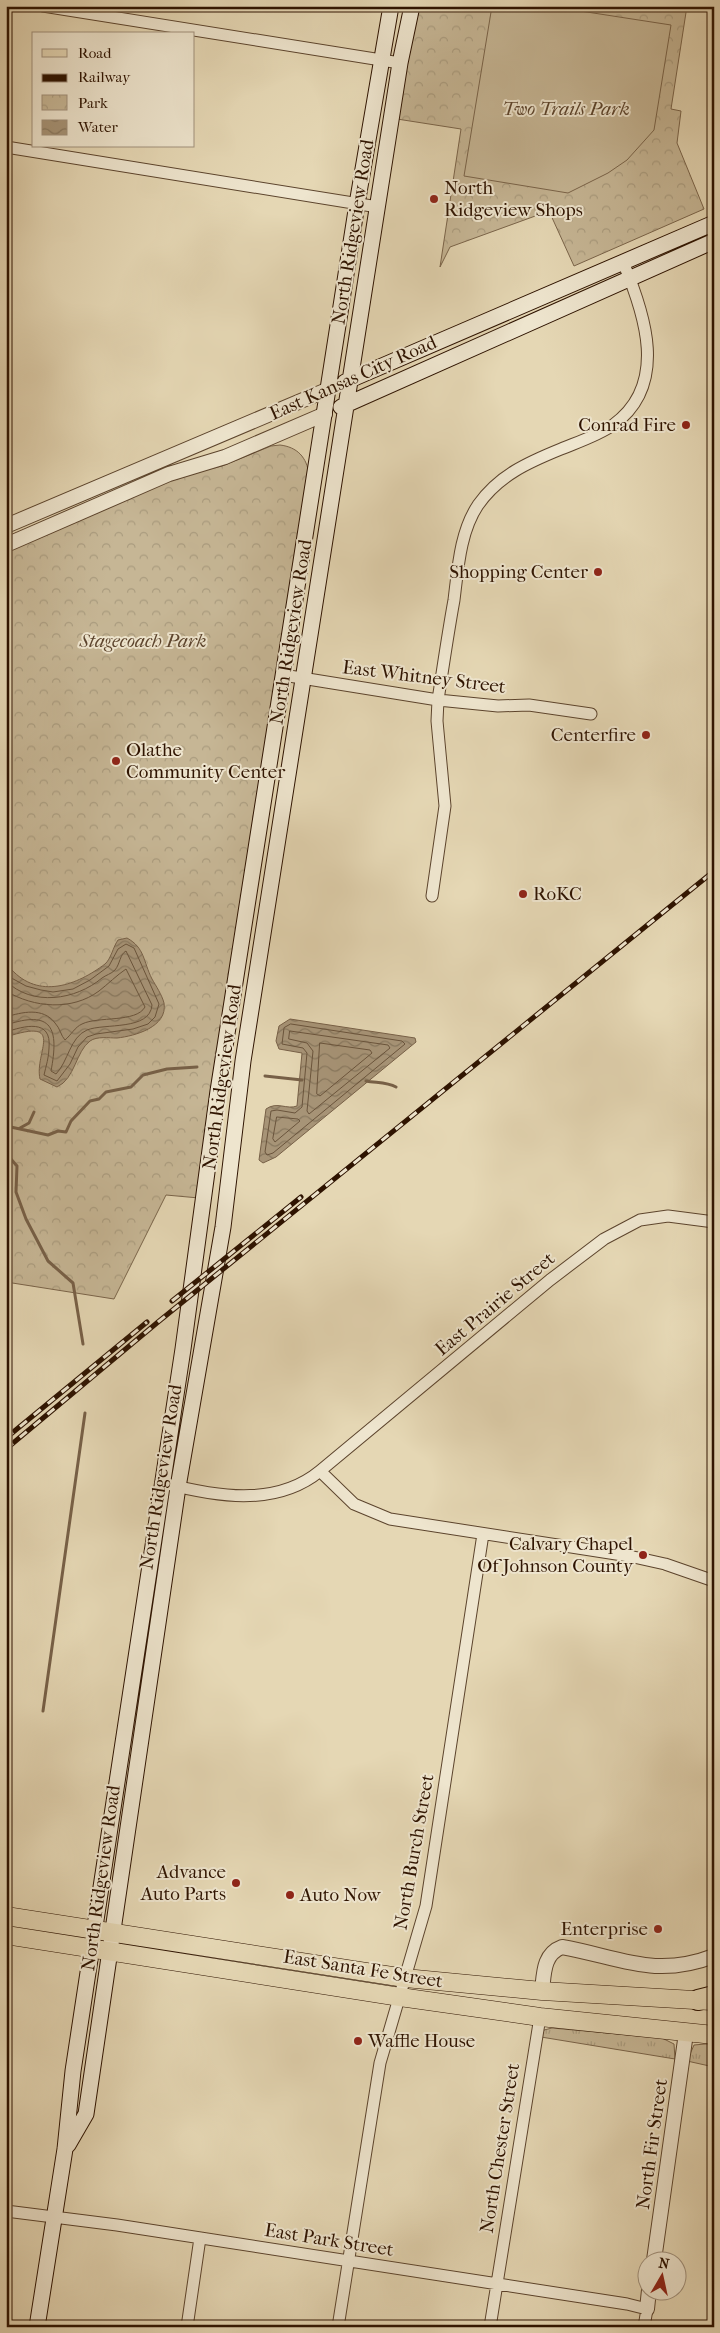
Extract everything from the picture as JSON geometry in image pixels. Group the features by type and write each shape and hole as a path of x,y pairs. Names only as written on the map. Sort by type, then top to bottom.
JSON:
{"main road":[{"name":"North Ridgeview Road","path":"37,2327 65,2150 72,2071 93,1949 197,1258 218,1091 357,204 380,60 391,6"},
{"name":"North Ridgeview Road","path":"65,2150 86,2114 178,1487 223,1227 242,1061 304,679 400,63 412,6"},
{"name":"East Kansas City Road","path":"329,389 714,223"},
{"name":"East Kansas City Road","path":"325,414 714,241"},
{"name":"East Santa Fe Street","path":"6,1916 405,1978 610,1996 708,1999"},
{"name":"East Santa Fe Street","path":"6,1935 540,2017 714,2035"},
{"path":"470,2007 490,2002 518,2003 530,2001 542,1991"},
{"path":"540,2017 553,2008 567,2004 588,2005 610,1996"}],"street":[{"path":"43,6 400,63"},
{"path":"6,147 378,207"},
{"path":"432,896 444,806 437,721 438,700 462,544 477,506 500,481 520,467 613,425 628,410 640,391 646,369 648,340 643,314 623,262"},
{"name":"East Kansas City Road","path":"6,526 329,389"},
{"name":"East Kansas City Road","path":"6,544 169,474 225,457 325,414"},
{"name":"East Whitney Street","path":"283,675 438,700 498,706 529,705 591,714"},
{"name":"East Prairie Street","path":"163,1483 219,1495 247,1496 286,1490 302,1483 320,1472 550,1280 604,1239 640,1220 668,1216 714,1222"},
{"path":"320,1472 354,1504 376,1515 402,1522 638,1558 665,1564 714,1581"},
{"name":"North Burch Street","path":"338,2327 380,2063 426,1906 484,1534"},
{"path":"542,1991 548,1956 554,1950 562,1947 655,1967 686,1964 714,1956"},
{"name":"North Chester Street","path":"490,2327 540,2017"},
{"name":"North Fir Street","path":"655,2250 686,2033"},
{"name":"East Park Street","path":"6,2210 349,2261 647,2309"},
{"path":"187,2327 200,2238"},
{"path":"644,2327 648,2300"}],"green space":[{"name":"Two Trails Park","path":"418,6 687,6 671,109 681,111 677,143 704,209 574,266 549,211 450,247 440,267 461,129 397,119"},
{"path":"492,6 548,6 671,25 654,130 627,160 608,173 568,193 464,176"},
{"name":"Stagecoach Park","path":"280,445 291,448 300,454 306,463 309,475 199,1198 166,1195 114,1299 6,1282 6,549 182,475 222,466 271,446"},
{"path":"552,2028 662,2038 674,2044 675,2059 541,2037 544,2030"},
{"path":"714,2044 714,2067 687,2061 694,2045"}],"water":[{"path":"127,938 137,946 143,956 152,979 162,997 164,1011 161,1018 149,1029 132,1035 93,1039 81,1051 68,1078 57,1087 40,1079 39,1069 44,1040 42,1034 36,1031 6,1037 6,970 11,969 22,979 46,987 70,983 94,972 105,964 118,940"},
{"path":"290,1019 415,1038 416,1042 276,1157 263,1163 259,1160 266,1109 274,1106 297,1106 302,1053 279,1049 276,1041 279,1026"}],"waterway":[{"path":"6,1126 48,1135 58,1131 66,1132 71,1121 90,1101 99,1099 106,1092 131,1087 143,1075 167,1069 197,1067"},
{"path":"265,1076 302,1080"},
{"path":"366,1081 385,1083 396,1087"},
{"path":"20,1128 29,1123 34,1112"},
{"path":"6,1159 10,1158 17,1166 16,1192 26,1219 48,1261 73,1283 83,1344"},
{"path":"43,1711 85,1413"}],"railway":[{"path":"6,1449 158,1322 714,871"},
{"path":"172,1301 301,1197"},
{"path":"6,1438 147,1322"}],"place":[{"name":"North Ridgeview Shops","path":"434,199"},
{"name":"Conrad Fire","path":"686,425"},
{"name":"Shopping Center","path":"598,572"},
{"name":"Centerfire","path":"646,735"},
{"name":"Olathe Community Center","path":"116,761"},
{"name":"RoKC","path":"523,894"},
{"name":"Calvary Chapel Of Johnson County","path":"643,1555"},
{"name":"Advance Auto Parts","path":"236,1883"},
{"name":"Auto Now","path":"290,1895"},
{"name":"Enterprise","path":"658,1929"},
{"name":"Waffle House","path":"358,2041"}]}
